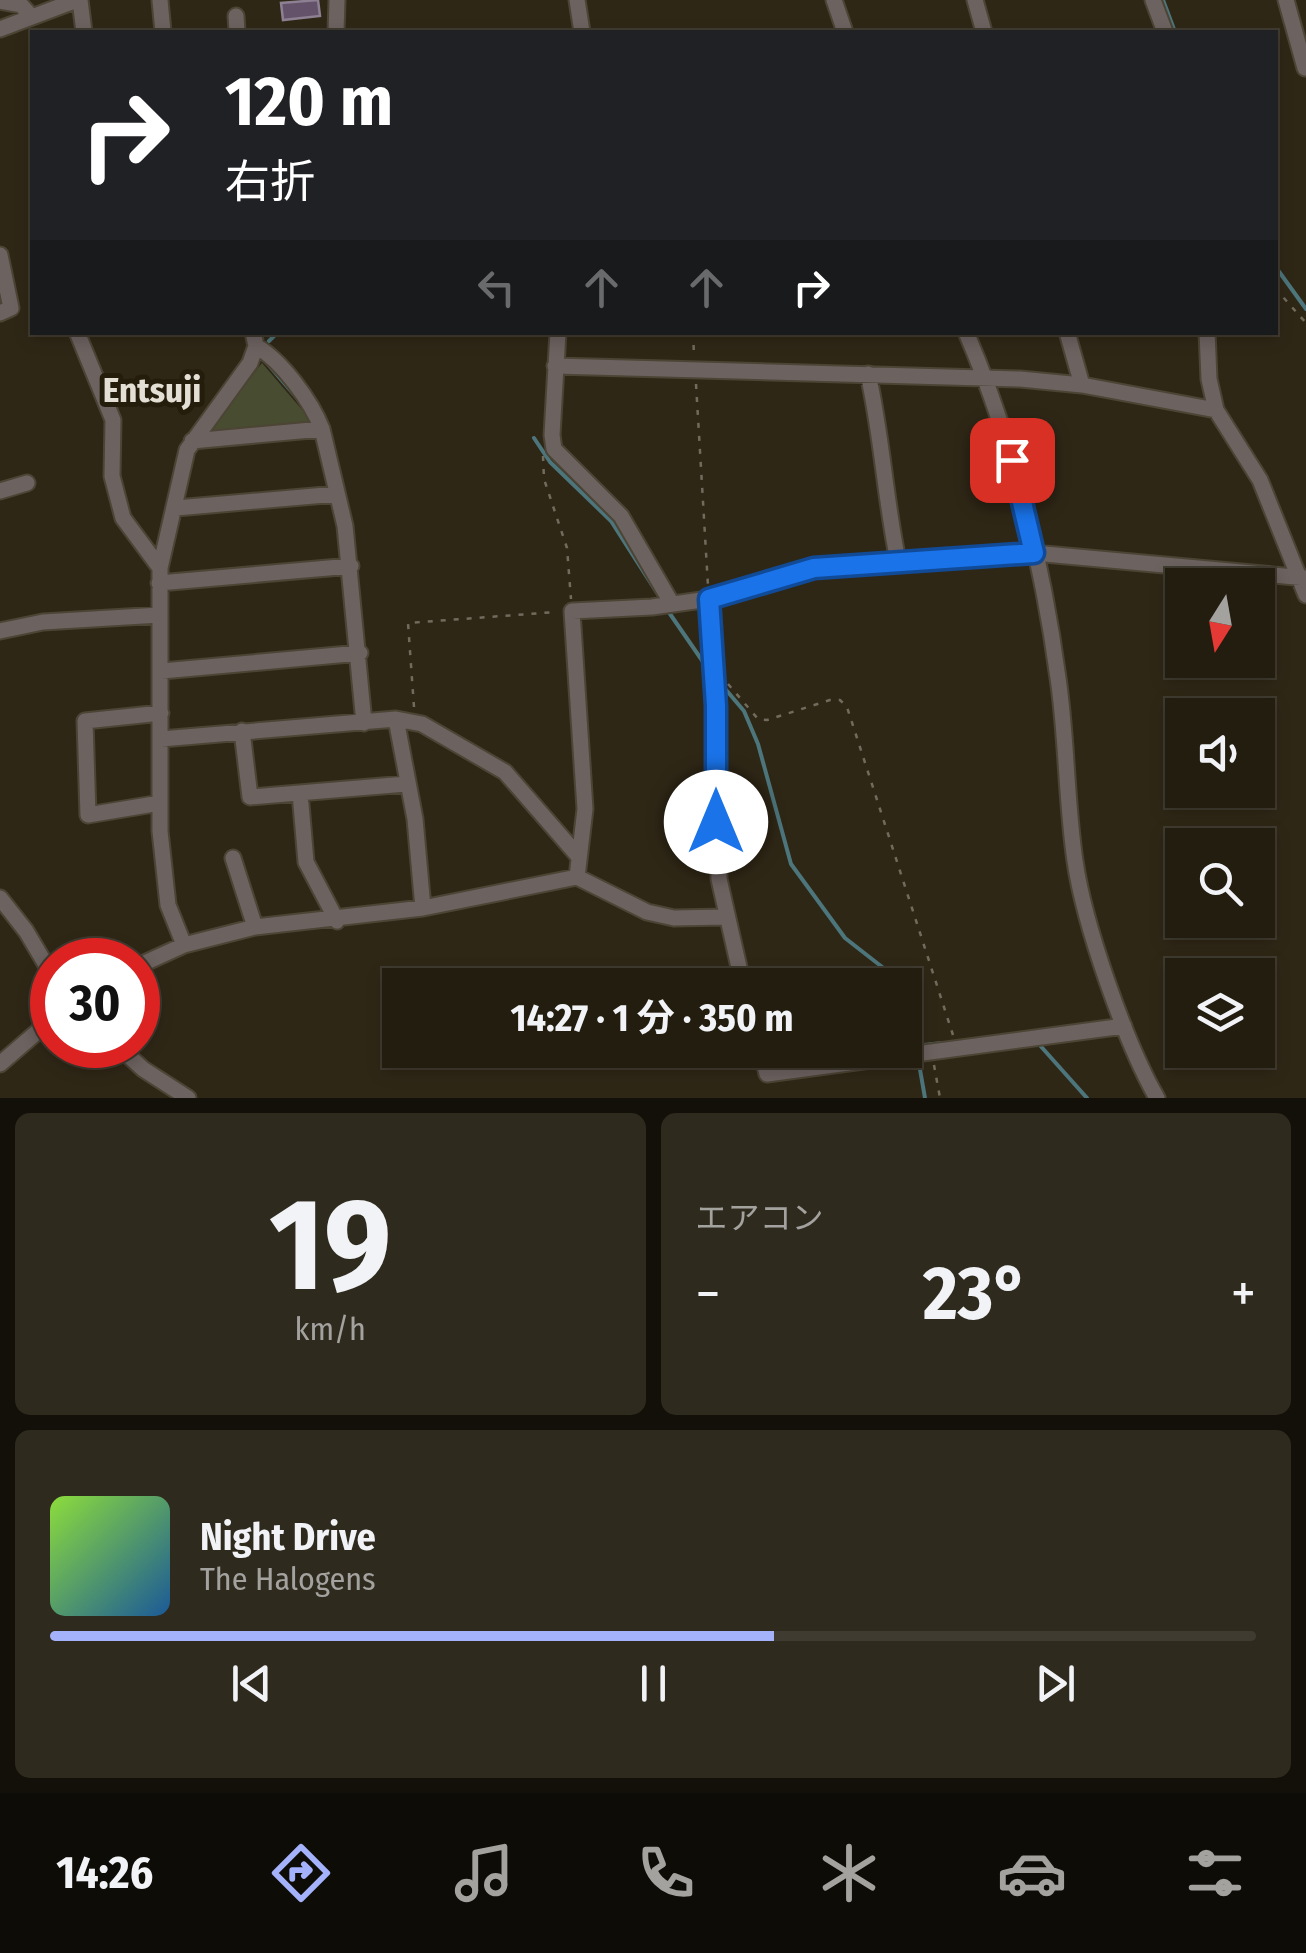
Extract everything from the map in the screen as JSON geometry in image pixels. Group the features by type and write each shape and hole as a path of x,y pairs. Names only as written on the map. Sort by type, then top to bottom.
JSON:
{"street":[{"path":"0,1 24,7 79,0 84,30"},
{"path":"160,0 163,30"},
{"path":"336,30 337,0"},
{"path":"576,0 582,30"},
{"path":"834,0 844,30"},
{"path":"975,0 983,30"},
{"path":"1154,0 1164,30"},
{"path":"1286,0 1306,68"},
{"path":"0,29 24,7"},
{"path":"0,255 11,308 0,313"},
{"path":"78,335 113,420 112,476 123,518 159,576"},
{"path":"558,335 552,442 621,516 672,604"},
{"path":"967,335 1007,442 1034,553 1060,686 1079,887 1124,1026 1157,1098"},
{"path":"1069,335 1082,384"},
{"path":"577,877 585,809 572,610 709,599 814,568 1034,553 1305,584 1260,480 1216,410 1208,379 1207,335"},
{"path":"254,339 316,414 322,428 350,566 364,722"},
{"path":"184,945 168,905 160,803 159,576 192,441 250,363 254,339"},
{"path":"555,366 1082,384 1216,410"},
{"path":"868,374 882,438 886,504 898,561"},
{"path":"192,441 322,428"},
{"path":"0,491 27,483"},
{"path":"176,508 337,494"},
{"path":"159,576 350,566"},
{"path":"709,599 715,672 716,850 725,917 738,968"},
{"path":"0,631 43,622 160,615"},
{"path":"162,671 360,654"},
{"path":"160,803 88,815 85,721 161,713"},
{"path":"396,720 415,819 423,908"},
{"path":"161,739 364,722 416,722 505,772 580,857"},
{"path":"242,732 250,796 406,784"},
{"path":"300,792 306,862 338,921"},
{"path":"233,858 255,927"},
{"path":"160,956 184,945 255,927 338,921 423,908 577,877 648,912 674,918 725,917"},
{"path":"0,898 30,938"},
{"path":"922,1055 1124,1026"},
{"path":"0,1064 30,1038"},
{"path":"141,1068 188,1098"},
{"path":"766,1068 767,1074 816,1068"}],"path":[{"path":"1278,291 1306,324"},
{"path":"693,335 709,599"},
{"path":"416,722 408,623 572,610 567,548 541,467 552,442"},
{"path":"715,672 758,719 767,720 830,700 840,700 847,707 958,1051"},
{"path":"931,1054 940,1098"}],"green space":[{"path":"262,363 310,419 311,427 208,433"}],"building":[{"path":"318,0 320,16 283,20 281,3"}],"waterway":[{"path":"1163,0 1174,30"},
{"path":"1278,270 1306,309"},
{"path":"269,341 275,335"},
{"path":"267,363 297,398"},
{"path":"534,438 550,462 611,521 661,599"},
{"path":"668,611 708,669"},
{"path":"721,684 744,711 758,744 791,864 845,938 883,968"},
{"path":"1037,1042 1087,1098"},
{"path":"922,1045 942,1043"},
{"path":"920,1068 925,1098"}],"district":[{"name":"Entsuji","path":"152,390"}],"route":[{"path":"716,822 718,740 709,599 814,568 1034,553 1012,460"}]}
